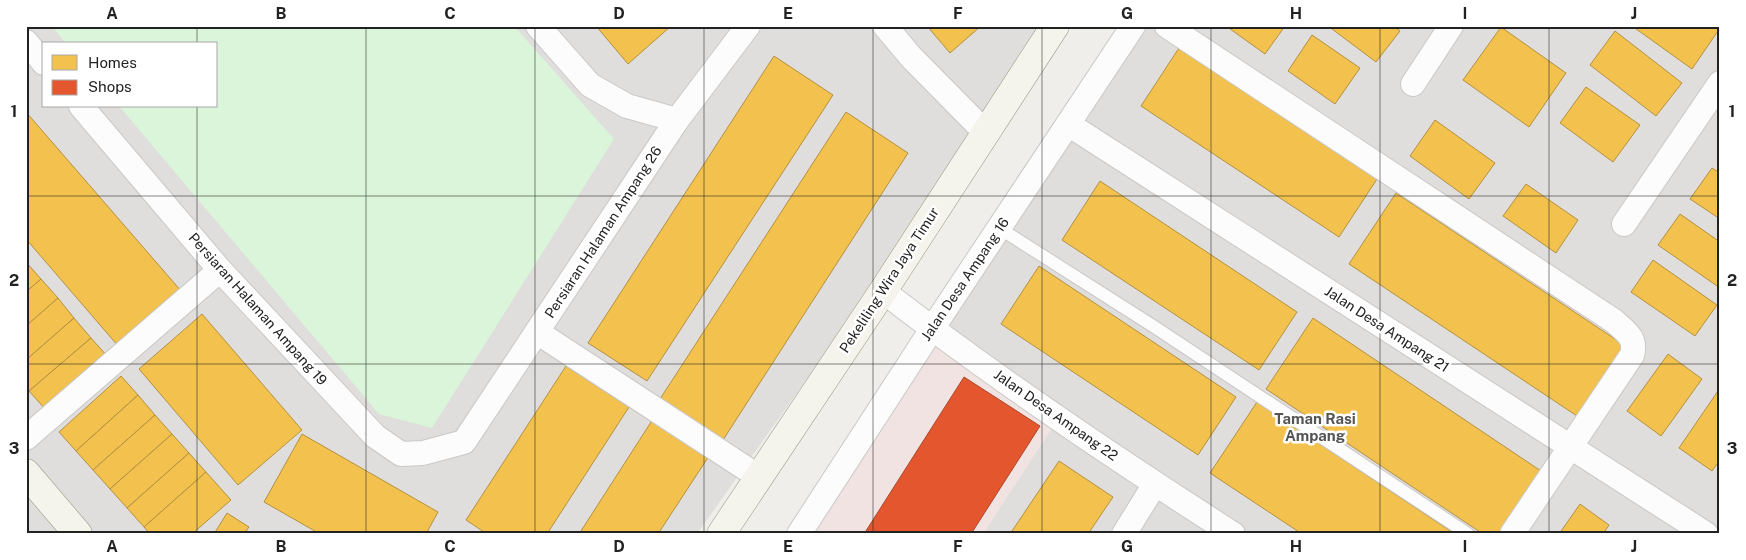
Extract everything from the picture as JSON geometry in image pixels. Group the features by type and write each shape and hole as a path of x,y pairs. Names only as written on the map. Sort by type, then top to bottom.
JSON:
{"street":[{"path":"538,26 590,85 627,106 677,120"},
{"name":"Persiaran Halaman Ampang 26","path":"464,442 677,120 748,26"},
{"path":"885,26 911,57 985,132"},
{"name":"Pekeliling Wira Jaya Timur","path":"721,534 883,291 1055,26"},
{"name":"Jalan Desa Ampang 16","path":"799,534 1133,26"},
{"path":"1167,26 1614,321 1633,337 1632,355 1512,534"},
{"path":"1413,84 1451,26"},
{"path":"26,42 42,61"},
{"path":"1624,224 1720,83"},
{"name":"Persiaran Halaman Ampang 19","path":"83,108 220,270 375,436 401,454 423,453 464,442"},
{"name":"Jalan Desa Ampang 21","path":"1068,124 1706,534"},
{"path":"26,438 220,270"},
{"name":"Jalan Desa Ampang 22","path":"883,291 932,329 1155,484 1233,534"},
{"path":"537,332 759,477"},
{"path":"26,473 78,534"},
{"path":"1124,534 1155,484"},
{"path":"1716,534 1720,528"}],"lane":[{"path":"999,228 1153,326 1468,534"}],"shaded area":[{"path":"26,26 1052,26 989,121 697,534 26,534"},
{"name":"Taman Rasi Ampang","path":"1135,26 1720,26 1720,534 809,534"},
{"path":"934,338 1058,419 983,534 807,534"}],"green space":[{"path":"52,26 514,26 614,139 432,428 379,414 121,108 218,108 218,42 64,42"}],"building: Homes":[{"path":"596,26 671,26 628,64"},
{"path":"927,26 981,26 950,53"},
{"path":"1226,26 1285,26 1265,54"},
{"path":"1328,26 1393,26 1400,31 1376,62"},
{"path":"1632,26 1720,26 1720,28 1692,69"},
{"path":"1501,27 1566,73 1529,127 1463,80"},
{"path":"1615,31 1682,83 1656,116 1590,65"},
{"path":"1312,35 1360,68 1335,104 1288,71"},
{"path":"1179,48 1377,179 1339,237 1141,106"},
{"path":"774,56 833,95 647,381 588,343"},
{"path":"1586,87 1640,125 1613,162 1560,123"},
{"path":"26,112 182,292 119,347 26,239"},
{"path":"846,112 908,153 723,440 660,399"},
{"path":"1435,120 1495,163 1469,199 1410,156"},
{"path":"1712,168 1720,173 1720,219 1690,199"},
{"path":"1100,181 1297,312 1259,370 1062,240"},
{"path":"1526,184 1578,220 1556,253 1503,216"},
{"path":"1396,193 1627,347 1580,418 1349,264"},
{"path":"1680,214 1720,242 1720,288 1658,245"},
{"path":"1653,260 1717,305 1695,336 1631,292"},
{"path":"26,262 41,279 26,292"},
{"path":"1039,266 1236,397 1198,455 1001,324"},
{"path":"41,279 58,298 26,326 26,292"},
{"path":"58,298 74,318 26,360 26,326"},
{"path":"202,314 302,430 238,485 139,369"},
{"path":"74,318 91,338 29,391 26,388 26,360"},
{"path":"1313,318 1544,473 1504,534 1483,534 1266,389"},
{"path":"91,338 108,357 46,410 29,391"},
{"path":"1668,354 1702,379 1661,436 1627,411"},
{"path":"566,366 629,407 547,534 487,534 466,520"},
{"path":"121,376 138,395 76,451 59,432"},
{"path":"1720,388 1720,460 1712,471 1679,448"},
{"path":"138,395 155,415 93,470 76,451"},
{"path":"1257,402 1455,534 1302,534 1210,473"},
{"path":"155,415 172,434 110,489 93,470"},
{"path":"653,419 709,456 658,534 579,534"},
{"path":"172,434 189,453 127,508 110,489"},
{"path":"302,434 438,512 426,534 320,534 264,502"},
{"path":"189,453 206,472 144,527 127,508"},
{"path":"1059,461 1113,497 1088,534 1010,534"},
{"path":"206,472 231,500 192,534 150,534 144,527"},
{"path":"1580,504 1609,525 1603,534 1559,534"},
{"path":"227,513 249,527 244,534 214,534"}],"building: Shops":[{"path":"964,377 1040,426 971,534 864,534"}],"district":[{"name":"Taman Rasi Ampang","path":"1315,428"}]}
